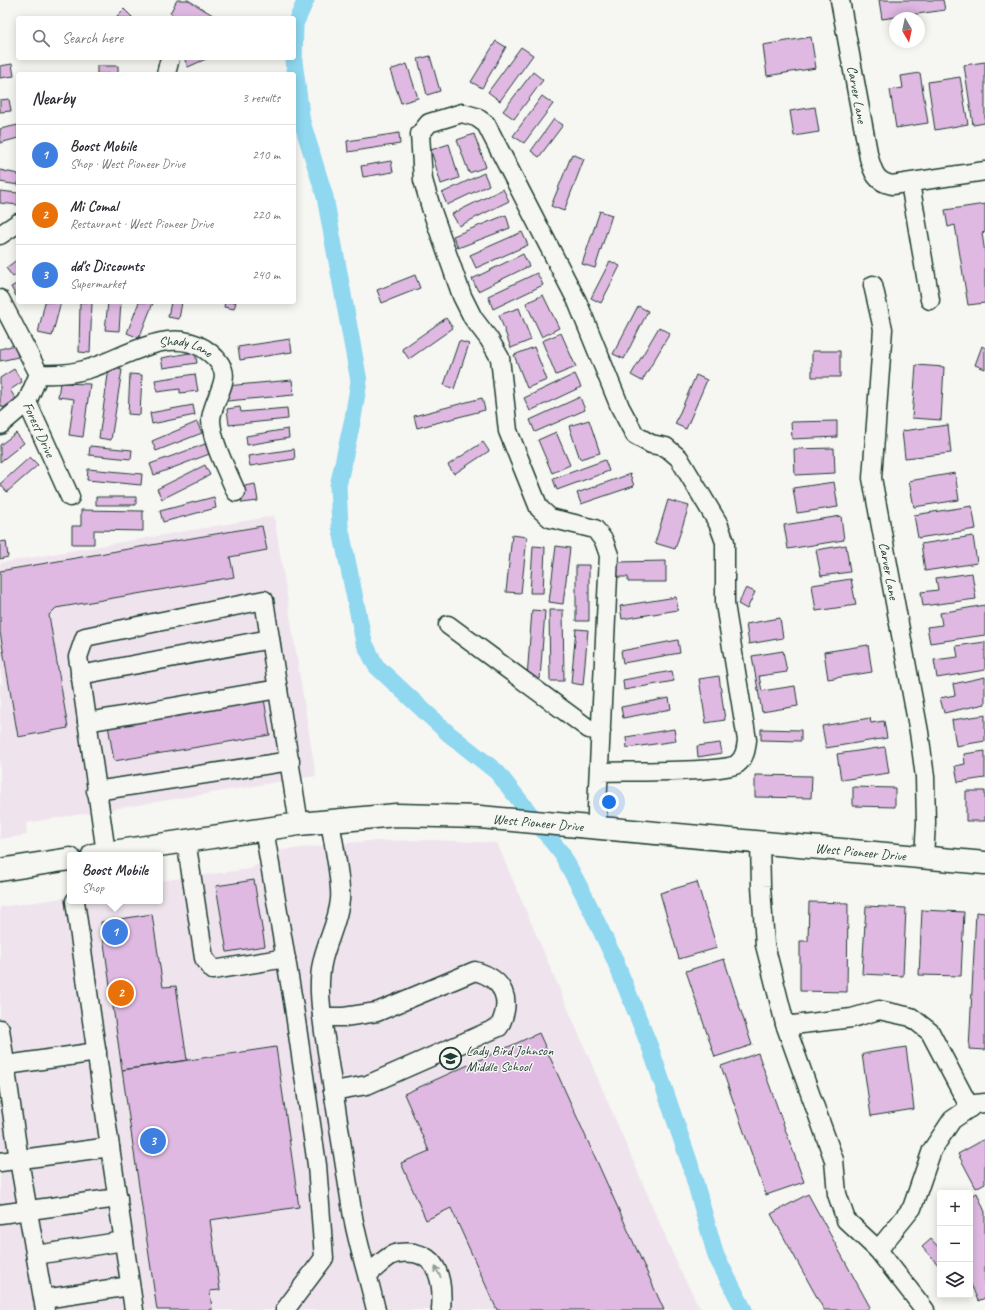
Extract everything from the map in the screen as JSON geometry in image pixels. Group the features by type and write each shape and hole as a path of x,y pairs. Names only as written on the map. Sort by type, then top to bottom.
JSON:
{"main road":[{"name":"West Pioneer Drive","path":"111,852 299,824 396,815 480,817 985,862"},
{"path":"0,870 67,860"}],"street":[{"name":"Carver Lane","path":"840,0 869,158 877,179 885,183 910,183"},
{"path":"166,72 170,60"},
{"path":"597,828 599,772 609,554 604,541 595,529 550,518 539,508 508,431 500,358 489,339 473,318 462,296 423,180 420,134 429,123 462,113 476,116 486,124 577,301 620,407 636,435 651,444 666,447 679,458 718,523 725,542 725,604 747,740 746,754 736,764 715,769 599,772"},
{"path":"930,300 910,183 985,171"},
{"path":"0,235 16,224"},
{"name":"Carver Lane","path":"874,285 883,329 872,478 922,755 925,777 926,823 924,857"},
{"path":"0,299 40,374"},
{"name":"Shady Lane","path":"40,374 66,375 89,369 143,346 177,341 188,341 212,354 224,371 224,380 211,420 216,442 236,492"},
{"name":"Forest Drive","path":"40,374 27,402 70,497"},
{"path":"0,425 27,402"},
{"path":"99,852 96,791 78,657 85,637 264,600 299,824"},
{"path":"448,625 589,729 601,731"},
{"path":"80,675 270,639"},
{"path":"87,722 278,689"},
{"path":"96,791 290,761"},
{"path":"330,821 340,899 336,918 323,959 320,977 322,1017 353,1217 376,1310"},
{"path":"264,829 286,958 317,1165 324,1258 285,1310"},
{"path":"186,840 204,958 213,970 286,958"},
{"path":"760,842 765,945 785,1024 834,1160 837,1194 846,1220 878,1250 925,1310"},
{"path":"75,904 134,1310"},
{"path":"322,1017 344,1017 377,1012 475,971 489,975 500,985 505,997 506,1014 499,1027 367,1085 333,1091"},
{"path":"785,1024 793,1025 852,1018 880,1010 911,1017 930,1032 977,1106 952,1120 932,1150 912,1208 878,1250"},
{"path":"0,1029 3,1066 44,1305 130,1286"},
{"path":"3,1066 97,1052"},
{"path":"0,1162 110,1147"},
{"path":"0,1214 118,1198"},
{"path":"36,1254 124,1241"},
{"path":"368,1274 393,1255 406,1252 422,1255 436,1267 441,1277 441,1310"}],"shaded area":[{"path":"274,516 316,776 26,823 27,835 0,839 0,683 3,685 0,668 0,563"},
{"path":"434,840 497,843 679,1268 701,1310 0,1310 0,907 67,897 67,904 163,904 163,881 250,869 282,850 369,841"}],"building":[{"path":"177,0 188,0 214,16 175,16 170,13"},
{"path":"879,0 943,0 945,10 925,13 889,12 889,18 882,19"},
{"path":"124,9 131,16 117,16"},
{"path":"811,37 816,68 767,76 763,45"},
{"path":"496,41 506,47 482,88 471,82"},
{"path":"521,47 533,55 500,101 488,92"},
{"path":"430,56 440,91 427,95 418,59"},
{"path":"185,60 204,60 188,67"},
{"path":"985,62 985,123 973,125 964,65"},
{"path":"12,64 14,76 0,78 0,66"},
{"path":"407,64 418,98 401,103 390,70"},
{"path":"97,66 118,66 118,72 97,72"},
{"path":"533,72 543,80 514,119 503,111"},
{"path":"920,73 928,123 896,128 890,90 903,88 901,76"},
{"path":"960,77 968,124 935,130 928,82"},
{"path":"542,96 553,104 524,143 513,136"},
{"path":"9,99 11,111 0,112 0,100"},
{"path":"815,107 819,132 794,136 790,111"},
{"path":"554,119 563,125 539,157 531,151"},
{"path":"16,125 16,139 0,143 0,129"},
{"path":"399,133 400,144 348,152 347,141"},
{"path":"474,134 486,167 469,173 457,140"},
{"path":"449,144 459,178 441,184 431,150"},
{"path":"572,154 584,159 564,211 551,206"},
{"path":"391,161 393,172 363,177 361,166"},
{"path":"0,170 16,174 16,185 0,182"},
{"path":"484,173 489,185 447,205 442,193"},
{"path":"503,189 509,201 459,226 452,214"},
{"path":"0,191 16,193 16,205 0,203"},
{"path":"985,204 985,232 982,233 985,253 985,303 968,305 955,225 948,227 945,210"},
{"path":"600,211 612,215 595,268 582,264"},
{"path":"506,215 510,228 458,248 453,236"},
{"path":"522,232 528,245 476,268 470,255"},
{"path":"523,254 529,266 478,291 472,279"},
{"path":"16,260 16,275 13,277 6,268"},
{"path":"610,261 620,266 601,303 591,298"},
{"path":"537,273 543,285 493,309 488,296"},
{"path":"415,275 420,288 382,303 377,290"},
{"path":"16,284 16,296 11,287"},
{"path":"543,295 559,328 542,337 526,303"},
{"path":"45,304 60,304 52,336 38,333"},
{"path":"80,304 92,304 90,353 79,352"},
{"path":"108,304 121,304 119,331 105,330"},
{"path":"138,304 153,304 139,338 127,333"},
{"path":"171,304 182,304 179,319 168,317"},
{"path":"225,304 235,304 234,309 224,307"},
{"path":"638,306 648,311 624,359 613,354"},
{"path":"519,308 531,340 511,348 499,315"},
{"path":"446,318 453,328 409,359 402,349"},
{"path":"659,327 670,333 642,381 631,375"},
{"path":"561,333 576,367 556,375 542,341"},
{"path":"290,339 292,352 240,360 238,347"},
{"path":"459,341 469,344 454,389 444,385"},
{"path":"15,345 18,357 0,361 0,349"},
{"path":"982,346 985,348 985,369 975,365"},
{"path":"534,347 547,380 527,388 514,355"},
{"path":"812,351 840,351 840,377 812,377"},
{"path":"195,352 197,363 163,368 161,358"},
{"path":"916,365 944,367 941,420 912,418"},
{"path":"109,368 122,370 111,440 99,438"},
{"path":"14,369 22,382 10,390 16,399 3,408 0,403 0,378"},
{"path":"130,374 142,375 140,415 128,414"},
{"path":"195,374 198,391 180,393 180,389 157,392 155,380"},
{"path":"575,374 581,387 530,411 524,398"},
{"path":"696,375 707,380 686,429 675,424"},
{"path":"292,380 294,395 227,401 226,386"},
{"path":"60,383 90,384 83,437 69,435 74,399 58,397"},
{"path":"580,397 585,410 535,432 530,420"},
{"path":"482,398 485,410 417,428 414,416"},
{"path":"193,405 195,415 152,424 150,413"},
{"path":"240,407 241,412 287,408 288,419 229,425 227,409"},
{"path":"589,420 600,453 580,459 569,426"},
{"path":"837,421 837,437 792,439 791,422"},
{"path":"197,422 202,433 156,451 152,441"},
{"path":"948,425 951,453 905,458 902,431"},
{"path":"288,429 289,438 247,445 246,436"},
{"path":"556,432 570,465 552,473 538,440"},
{"path":"16,433 24,443 0,462 0,445"},
{"path":"483,442 489,451 454,474 448,465"},
{"path":"208,443 212,453 154,475 150,464"},
{"path":"90,446 132,450 131,459 89,455"},
{"path":"834,448 835,473 795,475 794,449"},
{"path":"294,449 295,459 250,466 248,456"},
{"path":"30,457 38,465 7,492 0,484"},
{"path":"605,460 609,471 557,490 553,479"},
{"path":"205,465 210,475 162,499 157,489"},
{"path":"88,469 142,474 141,485 87,480"},
{"path":"955,473 959,500 914,507 909,481"},
{"path":"630,474 634,486 581,504 577,493"},
{"path":"834,482 838,507 797,513 793,488"},
{"path":"255,484 258,501 242,503 239,487"},
{"path":"96,497 136,497 136,505 96,505"},
{"path":"214,497 216,508 163,522 160,511"},
{"path":"668,500 689,506 675,549 655,543"},
{"path":"972,506 976,529 918,538 914,515"},
{"path":"81,510 143,511 143,531 94,530 94,544 72,544 72,526 81,526"},
{"path":"841,516 844,540 788,549 784,525"},
{"path":"262,526 267,550 230,557 234,577 56,608 49,615 68,728 18,737 0,632 0,571"},
{"path":"512,535 527,537 521,593 506,592"},
{"path":"973,536 977,563 925,571 921,544"},
{"path":"6,541 8,557 0,559 0,542"},
{"path":"846,545 850,572 821,576 816,550"},
{"path":"533,546 545,547 543,593 530,593"},
{"path":"556,546 570,548 563,604 549,602"},
{"path":"666,561 666,582 628,582 628,577 617,577 617,562"},
{"path":"576,565 589,565 589,621 576,621"},
{"path":"972,573 976,599 923,606 921,592 938,590 936,578"},
{"path":"851,579 856,605 816,611 812,585"},
{"path":"746,588 755,592 747,609 738,604"},
{"path":"676,597 678,610 622,619 620,606"},
{"path":"985,605 985,635 930,643 927,627 942,625 940,613"},
{"path":"532,610 545,611 540,679 527,678"},
{"path":"549,610 563,610 564,681 550,681"},
{"path":"780,618 783,638 749,644 746,624"},
{"path":"576,629 588,630 583,685 571,683"},
{"path":"678,640 680,653 623,663 621,651"},
{"path":"985,642 985,670 937,678 934,660 958,657 956,646"},
{"path":"868,645 872,672 828,679 824,652"},
{"path":"783,651 787,672 759,676 762,691 795,686 798,706 762,712 752,656"},
{"path":"672,671 674,681 624,690 623,680"},
{"path":"719,676 725,720 706,723 699,679"},
{"path":"985,677 985,704 944,713 940,698 955,695 953,684"},
{"path":"669,698 671,709 623,718 621,707"},
{"path":"264,699 270,735 114,761 108,725"},
{"path":"985,715 985,741 956,746 952,720"},
{"path":"870,718 871,723 884,721 887,738 826,748 822,726"},
{"path":"674,729 676,741 627,748 626,737"},
{"path":"761,729 801,730 801,741 761,740"},
{"path":"720,743 722,753 698,757 697,746"},
{"path":"885,747 889,773 841,780 837,754"},
{"path":"985,751 985,778 958,782 955,766 965,764 964,754"},
{"path":"755,775 812,776 811,798 755,797"},
{"path":"853,787 895,788 895,807 853,806"},
{"path":"966,791 985,791 985,821 966,821"},
{"path":"254,880 265,946 227,952 216,886"},
{"path":"697,882 717,948 679,959 660,893"},
{"path":"809,902 848,903 847,992 800,991 800,941 808,941"},
{"path":"866,906 906,908 903,976 862,974"},
{"path":"922,910 964,912 961,976 919,975"},
{"path":"976,912 985,913 985,1050 969,1049"},
{"path":"152,914 163,987 176,986 187,1060 122,1070 101,922"},
{"path":"724,959 752,1045 715,1057 686,971"},
{"path":"539,1033 664,1310 497,1310 451,1208 426,1220 401,1163 429,1151 404,1094"},
{"path":"276,1047 299,1207 210,1220 220,1290 210,1291 212,1310 157,1310 122,1070"},
{"path":"906,1047 914,1109 871,1116 862,1054"},
{"path":"758,1053 804,1182 766,1195 721,1066"},
{"path":"985,1139 985,1183 976,1188 958,1154"},
{"path":"977,1193 985,1212 985,1298 978,1301 973,1289 973,1195"},
{"path":"808,1194 870,1307 866,1310 824,1310 771,1214"},
{"path":"931,1239 937,1246 937,1264 922,1247"}],"waterway":[{"path":"296,22 306,0"},
{"path":"294,60 295,72"},
{"path":"296,76 302,122 325,197 359,381 353,418 338,486 340,526 364,642 376,666 449,734 497,772 562,854 585,897 614,958 650,1047 690,1164 716,1256 744,1310"}],"place":[{"name":"Boost Mobile","path":"115,932"},
{"name":"Mi Comal","path":"121,993"},
{"name":"Lady Bird Johnson Middle School","path":"451,1058"},
{"name":"dd's Discounts","path":"153,1141"}]}
